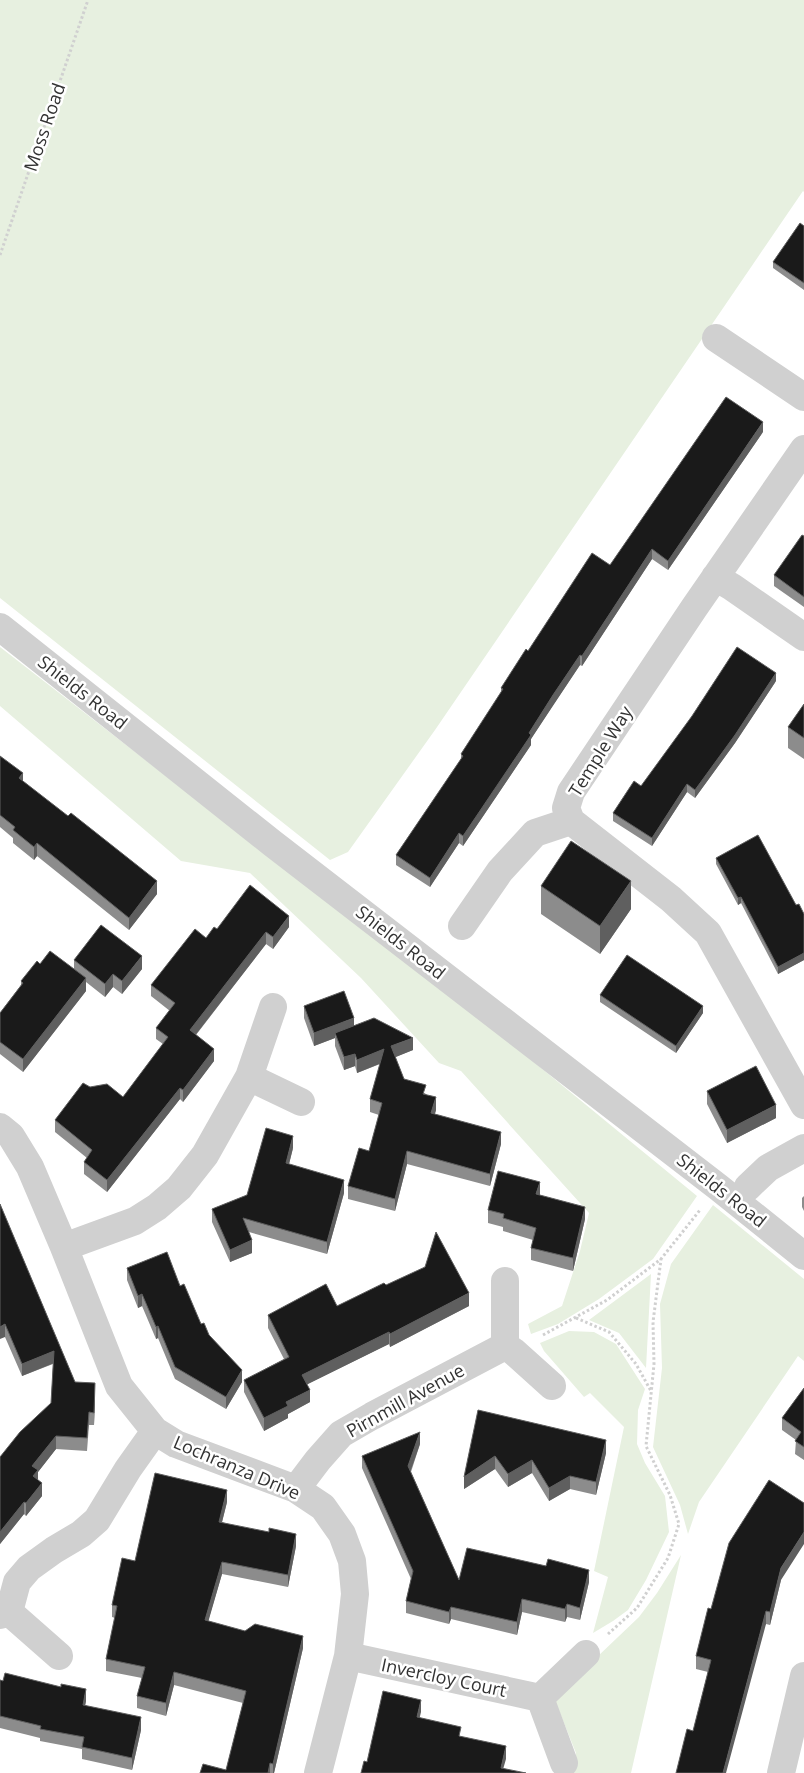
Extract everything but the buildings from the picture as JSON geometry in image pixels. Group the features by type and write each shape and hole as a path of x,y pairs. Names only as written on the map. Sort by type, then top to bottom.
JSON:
{"street":[{"path":"716,338 804,397"},
{"name":"Temple Way","path":"804,449 714,578 571,792 566,808 571,821 671,899 708,933 804,1105"},
{"path":"714,578 732,587 804,637"},
{"name":"Shields Road","path":"0,627 272,843 718,1187 804,1256"},
{"path":"462,926 500,871 535,832 571,821"},
{"path":"64,1247 135,1222 157,1207 179,1188 205,1155 249,1077 273,1007"},
{"path":"249,1077 301,1102"},
{"name":"Lochranza Drive","path":"0,1127 11,1136 30,1167 119,1386 155,1430 176,1444 296,1489 323,1507 342,1534 352,1561 355,1594 348,1656 318,1773"},
{"path":"748,1187 768,1168 804,1148"},
{"path":"505,1281 509,1349 552,1386"},
{"name":"Pirnmill Avenue","path":"296,1489 341,1434 372,1416 509,1349"},
{"path":"59,1656 5,1614 17,1582 29,1568 81,1534 98,1520 128,1469 155,1430"},
{"path":"564,1763 540,1698 586,1654"},
{"name":"Invercloy Court","path":"348,1656 540,1698"},
{"path":"781,1773 804,1676"}],"path":[{"name":"Moss Road","path":"0,255 88,0"},
{"path":"509,1349 576,1318 607,1300 661,1259 718,1187"},
{"path":"586,1654 637,1608 668,1558 679,1524 670,1495 646,1446 654,1364 653,1322 661,1259"},
{"path":"576,1318 609,1332 636,1364 651,1391"}],"green space":[{"path":"0,0 804,0 804,192 435,730 348,852 330,860 0,598"},
{"path":"0,647 524,1054 697,1196 653,1259 599,1299 558,1324 531,1334 528,1324 562,1306 580,1251 589,1213 461,1071 439,1063 361,978 250,873 181,861 0,706"},
{"path":"713,1205 804,1279 804,1361 798,1356 699,1502 688,1534 680,1505 653,1447 662,1368 660,1304 671,1264"},
{"path":"651,1274 646,1368 619,1333 589,1320"},
{"path":"569,1331 594,1332 616,1344 645,1389 638,1410 637,1444 645,1463 665,1496 669,1532 646,1580 628,1610 593,1633 608,1577 594,1571 624,1427 590,1393 584,1397 544,1351 540,1343"},
{"path":"681,1555 631,1773 572,1773 576,1753 554,1698 639,1617"}]}
